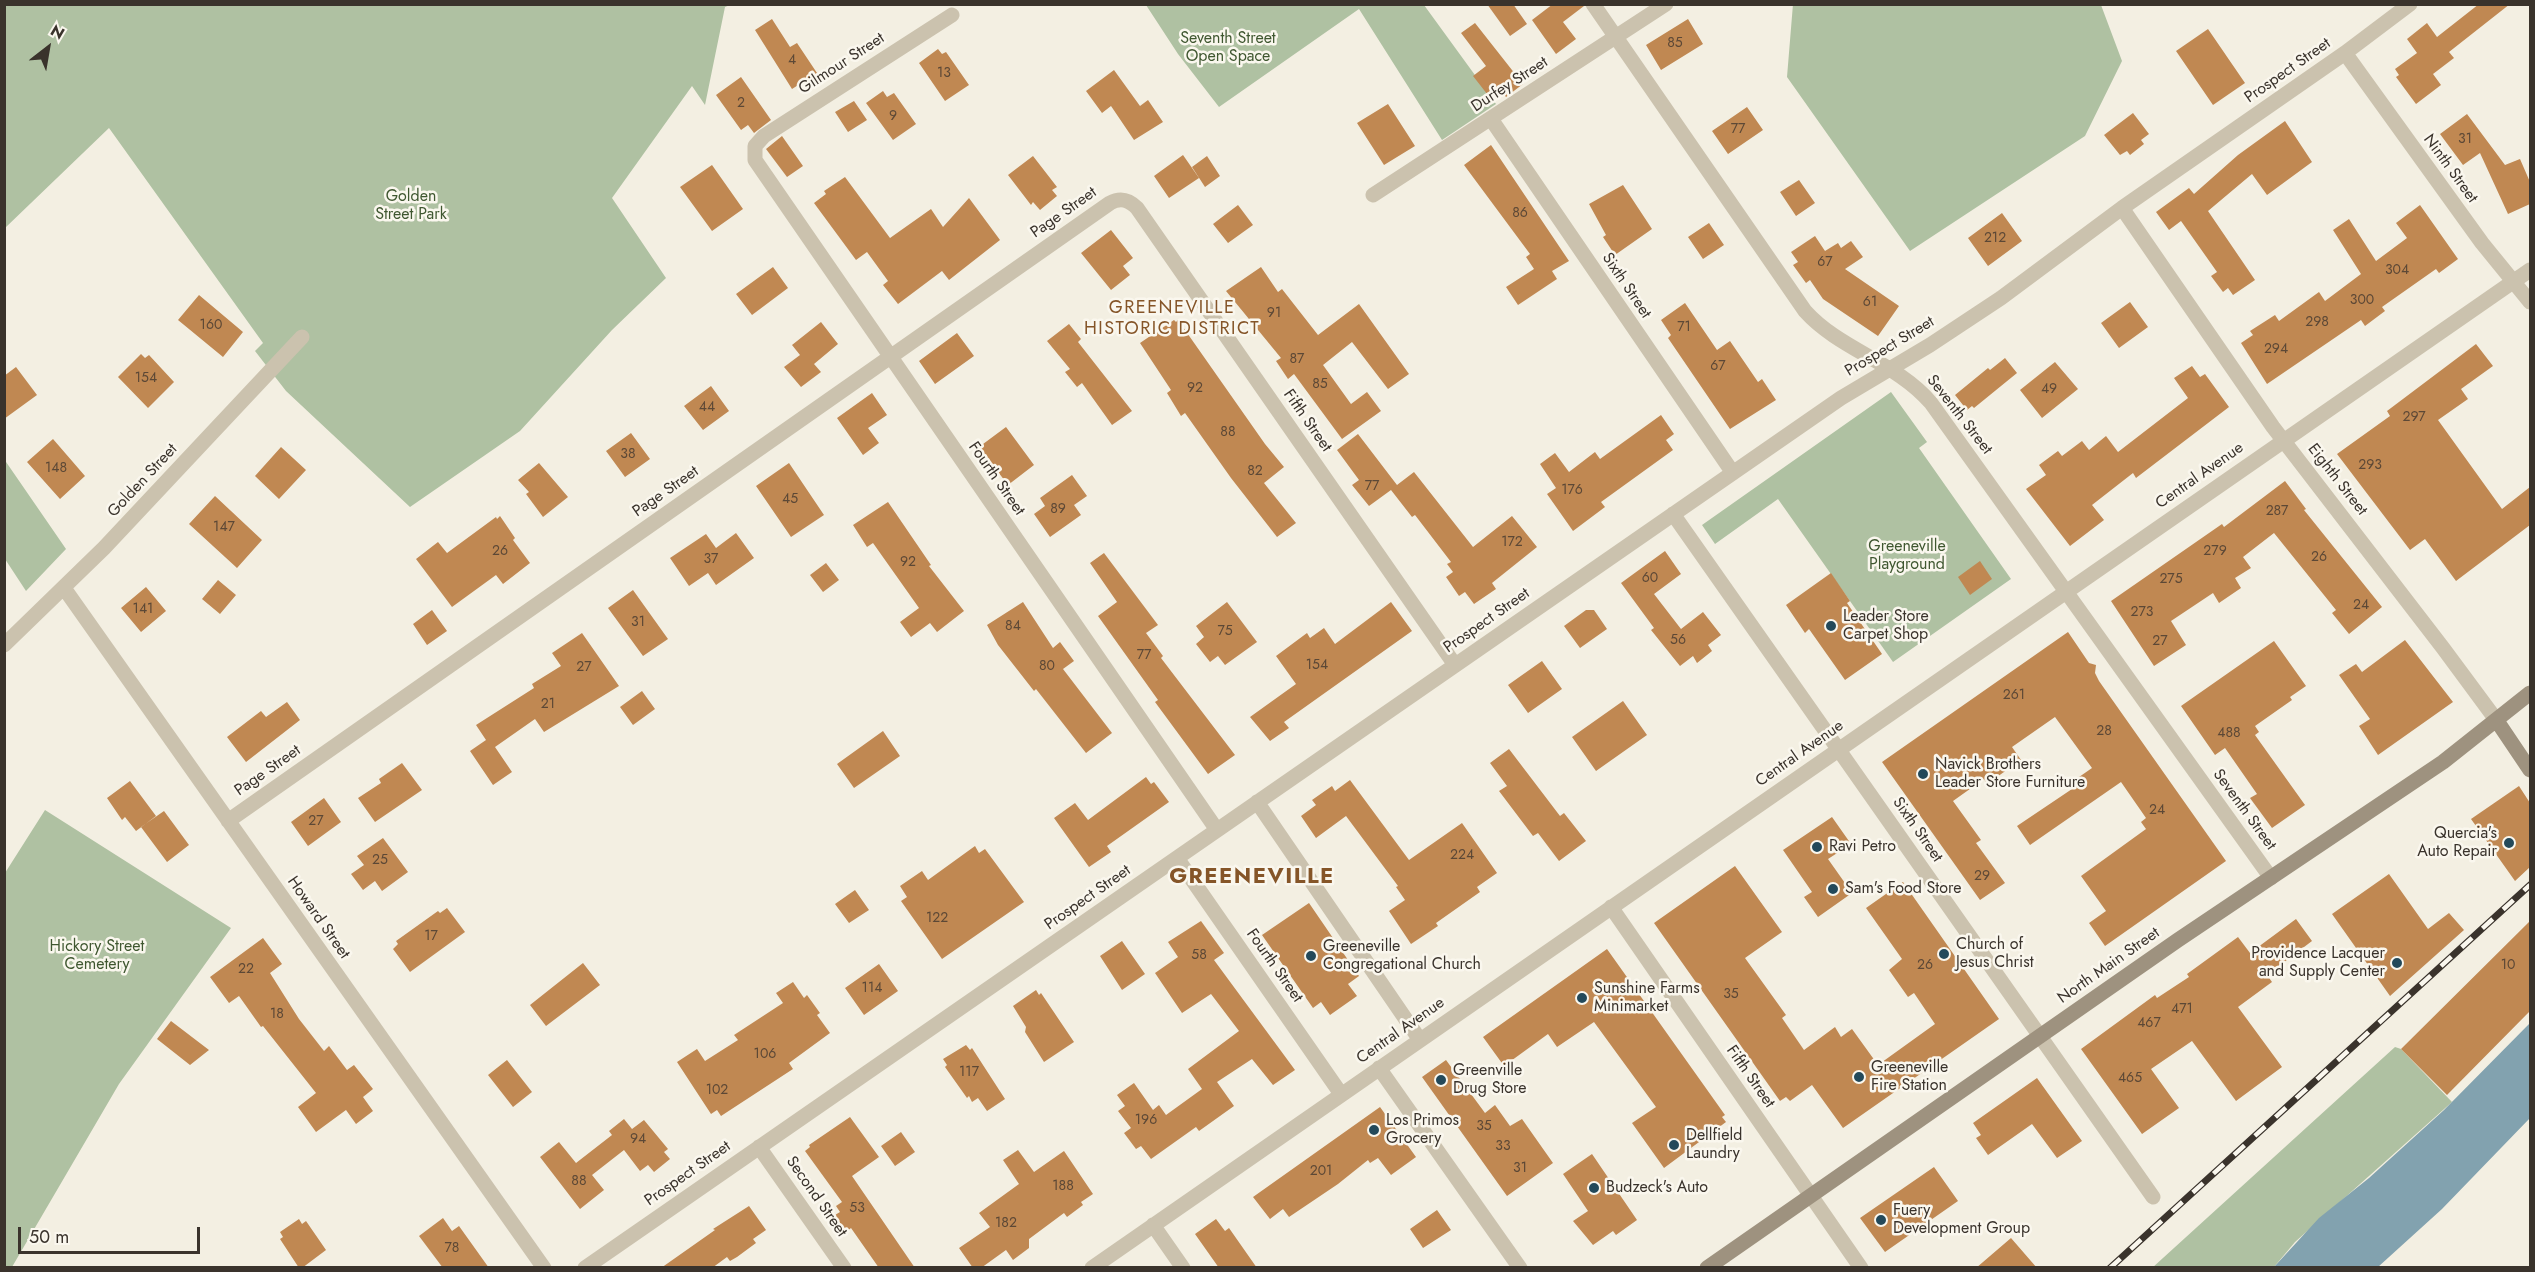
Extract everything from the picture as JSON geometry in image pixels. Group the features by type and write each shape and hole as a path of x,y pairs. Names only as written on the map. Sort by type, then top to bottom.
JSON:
{"main road":[{"name":"North Main Street","path":"1707,1268 2040,1036 2443,762 2497,722 2530,693"},
{"name":"Eighth Street","path":"2497,722 2530,770"}],"street":[{"name":"Seventh Street","path":"1593,4 1805,311 1832,334 1891,368 1912,383 1931,403 2271,878"},
{"name":"Durfey Street","path":"1373,195 1666,4"},
{"name":"Prospect Street","path":"585,1268 1841,398 2001,298 2122,208 2345,53 2410,4"},
{"name":"Gilmour Street","path":"755,146 764,136 951,15"},
{"name":"Ninth Street","path":"2345,53 2482,243 2530,302"},
{"name":"Sixth Street","path":"1491,119 1733,473"},
{"name":"Fourth Street","path":"755,146 754,154 758,167 1217,830"},
{"name":"Page Street","path":"228,821 1110,203 1115,200 1127,200"},
{"name":"Fifth Street","path":"1127,200 1137,208 1455,665"},
{"name":"Eighth Street","path":"2122,208 2283,440 2444,648 2497,722"},
{"name":"Central Avenue","path":"1092,1268 2530,270"},
{"name":"Golden Street","path":"4,645 122,530 302,337"},
{"name":"Sixth Street","path":"1673,514 2153,1197"},
{"name":"Howard Street","path":"64,588 543,1268"},
{"path":"1257,802 1420,1040"},
{"name":"Fourth Street","path":"1177,858 1341,1094"},
{"name":"Fifth Street","path":"1611,907 1861,1268"},
{"path":"1378,1068 1520,1268"},
{"name":"Second Street","path":"759,1147 844,1268"},
{"path":"1153,1225 1183,1268"}],"green space":[{"path":"1793,4 2101,5 2122,61 2085,136 1910,251 1787,77"},
{"name":"Golden Street Park","path":"5,5 730,5 725,7 705,105 692,86 612,198 666,278 612,330 520,431 410,507 286,391 255,351 263,343 109,128 5,228"},
{"name":"Seventh Street Open Space","path":"1146,5 1424,5 1496,104 1442,140 1359,9 1219,107 1178,54"},
{"name":"Greeneville Playground","path":"1891,392 1927,442 1919,448 2011,579 1893,662 1778,499 1715,544 1702,525"},
{"path":"4,459 66,549 26,591 5,559"},
{"name":"Hickory Street Cemetery","path":"45,810 231,928 119,1084 12,1267 5,1267 5,873"},
{"path":"2395,1047 2401,1049 2452,1102 2295,1242 2274,1267 2152,1268"}],"water":[{"path":"2530,1023 2530,1118 2442,1209 2378,1267 2274,1267 2319,1218 2369,1178 2444,1110"}],"building":[{"path":"1487,4 1513,4 1527,24 1510,36"},
{"path":"1553,4 1584,6 1563,22 1576,39 1556,54 1532,20"},
{"path":"2479,4 2510,4 2449,52 2454,58 2433,74 2441,85 2416,104 2396,77 2399,75 2395,69 2417,53 2407,39 2427,23 2437,37"},
{"path":"772,19 790,47 797,43 817,73 792,89 755,30"},
{"path":"1688,19 1703,44 1661,70 1646,45"},
{"path":"1475,23 1523,84 1506,97 1501,91 1491,99 1473,76 1486,66 1461,33"},
{"path":"2208,29 2245,83 2213,105 2176,51"},
{"path":"938,49 942,54 946,52 969,85 945,101 919,63"},
{"path":"1114,70 1140,106 1148,100 1163,122 1134,140 1111,106 1102,113 1086,91"},
{"path":"741,77 771,120 754,133 748,125 741,130 716,95"},
{"path":"883,91 887,97 894,93 916,124 893,140 866,103"},
{"path":"854,101 867,120 848,132 835,112"},
{"path":"1388,104 1415,146 1384,165 1357,123"},
{"path":"1747,107 1763,130 1728,154 1712,131"},
{"path":"2133,113 2149,134 2141,140 2144,144 2130,155 2127,151 2120,155 2104,135"},
{"path":"2467,114 2505,165 2520,159 2530,182 2530,204 2508,214 2480,153 2463,165 2440,134"},
{"path":"2285,121 2312,162 2267,195 2252,174 2208,211 2255,280 2233,295 2228,288 2223,292 2211,276 2217,272 2181,221 2169,230 2156,212 2189,188 2194,194 2238,155"},
{"path":"782,136 803,166 787,177 766,149"},
{"path":"1491,145 1569,261 1552,271 1557,279 1518,305 1506,287 1534,269 1526,257 1530,254 1464,165"},
{"path":"1183,155 1199,178 1169,198 1154,176"},
{"path":"1033,156 1057,187 1052,190 1057,196 1040,210 1033,202 1031,205 1008,175"},
{"path":"1207,156 1220,176 1205,187 1192,167"},
{"path":"712,165 743,209 712,231 680,187"},
{"path":"845,177 890,238 931,209 943,227 969,198 1000,240 949,280 942,271 898,304 883,285 888,281 867,252 856,260 814,203 826,194 824,191"},
{"path":"1799,180 1815,203 1796,216 1780,192"},
{"path":"1623,185 1652,229 1615,255 1603,237 1606,235 1589,204"},
{"path":"1238,205 1253,225 1228,243 1213,224"},
{"path":"2420,205 2458,259 2439,273 2436,269 2382,307 2385,311 2365,326 2361,320 2267,384 2241,343 2253,335 2250,331 2275,315 2279,321 2319,292 2325,301 2361,274 2333,230 2349,219 2376,261 2407,238 2396,223"},
{"path":"2002,213 2022,241 1988,266 1968,238"},
{"path":"1709,223 1724,245 1703,259 1688,237"},
{"path":"1111,230 1133,258 1123,266 1130,275 1111,290 1081,253"},
{"path":"1815,236 1825,251 1838,243 1841,248 1851,241 1863,257 1845,269 1899,306 1878,336 1823,299 1810,280 1806,283 1793,265 1798,262 1791,252"},
{"path":"773,267 788,288 752,315 736,294"},
{"path":"1261,267 1278,292 1282,289 1318,335 1359,304 1409,374 1388,389 1352,342 1323,365 1351,404 1367,392 1381,411 1342,439 1294,374 1288,379 1276,361 1281,358 1226,291"},
{"path":"199,295 243,332 223,357 178,320"},
{"path":"2130,302 2148,327 2119,348 2101,323"},
{"path":"1685,303 1717,350 1730,341 1758,382 1762,379 1776,400 1730,429 1668,338 1671,335 1661,320"},
{"path":"1174,320 1176,322 1178,320 1265,444 1284,467 1264,483 1296,523 1277,537 1185,413 1181,416 1167,393 1171,390 1140,343"},
{"path":"821,322 838,344 814,364 821,372 801,387 784,367 800,355 792,345"},
{"path":"1069,324 1081,339 1078,342 1132,411 1112,425 1082,383 1077,387 1065,372 1070,369 1047,341"},
{"path":"957,333 974,356 935,384 919,361"},
{"path":"2476,344 2493,366 2461,389 2468,399 2438,420 2502,509 2530,487 2530,525 2456,581 2425,539 2410,550 2337,454 2390,416 2387,411"},
{"path":"141,354 145,358 149,355 174,382 148,408 118,377"},
{"path":"2005,358 2017,373 1974,408 1972,406 1967,410 1955,395 1988,368 1990,370"},
{"path":"2055,362 2078,389 2042,418 2020,390"},
{"path":"2192,366 2200,377 2205,374 2229,407 2136,478 2133,473 2092,505 2104,520 2070,546 2026,489 2046,475 2039,465 2058,451 2062,456 2082,441 2089,450 2106,436 2118,452 2188,398 2174,378"},
{"path":"16,367 37,395 4,419 4,376"},
{"path":"711,386 729,411 703,430 684,406"},
{"path":"872,393 887,415 868,428 879,443 863,455 837,418"},
{"path":"1661,415 1674,434 1666,440 1673,450 1601,502 1605,507 1573,531 1547,494 1556,488 1540,464 1555,453 1569,472 1595,452 1600,459"},
{"path":"1006,427 1034,465 1008,485 979,447"},
{"path":"631,433 650,459 625,477 606,451"},
{"path":"1358,434 1397,485 1414,472 1473,547 1512,516 1537,547 1492,583 1496,589 1474,604 1465,592 1459,596 1446,577 1453,572 1447,564 1451,562 1415,515 1412,517 1391,490 1369,506 1352,485 1359,480 1337,450"},
{"path":"53,439 85,476 60,499 27,462"},
{"path":"281,447 306,470 279,499 255,476"},
{"path":"539,463 568,497 543,517 526,494 529,492 518,480"},
{"path":"789,463 824,515 791,537 756,486"},
{"path":"1072,475 1087,496 1074,505 1081,515 1050,537 1034,514 1045,506 1040,498"},
{"path":"2285,481 2306,509 2304,510 2382,607 2349,634 2332,613 2336,610 2274,533 2243,557 2251,568 2235,578 2241,588 2219,603 2213,593 2171,621 2186,645 2154,666 2111,601 2222,524 2224,527"},
{"path":"215,496 262,540 237,568 189,524"},
{"path":"888,502 931,565 929,566 964,611 937,632 930,623 911,637 900,622 919,608 873,543 867,547 853,525"},
{"path":"500,516 515,538 513,540 530,563 503,584 496,575 452,607 416,559 438,542 447,553"},
{"path":"736,533 754,558 716,585 708,573 689,586 670,558 706,534 716,548"},
{"path":"1665,551 1681,574 1654,594 1681,629 1703,612 1721,635 1708,645 1712,651 1697,663 1693,656 1680,666 1651,630 1654,628 1621,583"},
{"path":"1104,553 1158,625 1146,633 1163,656 1161,658 1235,755 1208,774 1155,702 1158,700 1098,616 1117,602 1090,563"},
{"path":"1980,561 1992,579 1970,595 1958,577"},
{"path":"826,563 839,580 823,592 810,575"},
{"name":"Leader Store Carpet Shop","path":"1831,573 1850,601 1847,603 1882,654 1845,680 1809,629 1805,633 1786,605"},
{"path":"218,580 236,595 220,614 202,599"},
{"path":"146,587 166,611 141,632 121,608"},
{"path":"633,590 668,639 643,656 608,608"},
{"path":"1023,602 1053,648 1060,642 1074,661 1063,669 1112,733 1086,753 998,645 987,625"},
{"path":"1227,602 1257,642 1225,665 1218,656 1210,662 1196,644 1204,637 1196,626"},
{"path":"1391,602 1412,631 1284,722 1289,728 1270,741 1250,717 1296,684 1276,656 1307,633 1310,638 1324,628 1335,644"},
{"path":"432,610 447,631 427,645 413,624"},
{"path":"1586,610 1594,610 1607,629 1580,648 1564,626"},
{"path":"2068,632 2089,663 2096,665 2095,673 2099,681 2226,861 2105,946 2089,923 2106,911 2081,876 2146,829 2141,822 2146,818 2121,782 2030,845 2017,826 2072,789 2069,784 2092,768 2055,717 2012,747 2021,760 1987,784 1984,779 1953,801 1981,840 1976,843 2005,883 1980,900 1882,762"},
{"path":"582,633 619,686 544,732 535,719 495,747 512,772 493,785 470,751 486,740 476,725 534,688 532,684 561,666 552,653"},
{"path":"2405,640 2453,702 2378,755 2359,726 2370,719 2339,675 2356,664 2362,672"},
{"path":"2274,641 2306,686 2290,697 2292,700 2255,726 2259,732 2255,735 2305,805 2272,828 2250,798 2257,794 2225,748 2215,755 2181,706"},
{"path":"1542,661 1562,689 1528,713 1508,685"},
{"path":"642,691 655,709 633,725 620,707"},
{"path":"1623,701 1647,735 1596,771 1572,737"},
{"path":"287,702 300,720 246,762 227,737 261,711 266,717"},
{"path":"883,731 900,756 854,788 837,764"},
{"path":"1509,749 1560,816 1564,813 1586,841 1559,861 1538,833 1533,836 1499,791 1507,786 1490,763"},
{"path":"402,763 422,790 375,822 358,798 381,783 379,779"},
{"path":"1146,777 1151,784 1154,782 1169,802 1107,846 1111,852 1089,867 1054,818 1075,803 1088,820"},
{"path":"1350,780 1409,860 1462,823 1497,873 1477,887 1480,892 1436,923 1438,926 1411,944 1389,911 1405,900 1396,887 1398,886 1346,816 1316,838 1301,816 1316,805 1312,800 1332,786 1335,791"},
{"path":"130,781 156,816 136,831 125,817 122,820 107,798"},
{"name":"Quercia's Auto Repair","path":"2519,786 2530,803 2530,867 2515,881 2471,819"},
{"path":"324,798 341,822 308,846 291,822"},
{"path":"164,811 189,845 167,862 141,827"},
{"path":"1832,817 1851,844 1828,859 1852,893 1818,917 1804,897 1812,892 1783,850"},
{"path":"383,838 408,872 382,891 375,881 363,890 351,874 364,865 357,856"},
{"path":"975,846 979,853 985,849 1024,902 942,959 901,901 907,897 900,886 922,871 928,880"},
{"path":"1735,866 1782,932 1745,958 1786,1015 1782,1018 1804,1050 1835,1027 1841,1037 1852,1029 1878,1065 1935,1024 1914,993 1908,997 1889,970 1902,959 1866,908 1903,882 1999,1019 1843,1128 1812,1085 1790,1101 1786,1097 1780,1101 1654,923"},
{"name":"Providence Lacquer and Supply Center","path":"2389,874 2428,929 2449,913 2464,930 2390,996 2332,914"},
{"path":"855,890 869,910 849,923 835,904"},
{"name":"Greeneville Congregational Church","path":"1309,903 1359,976 1348,984 1357,996 1330,1015 1321,1002 1313,1008 1262,935"},
{"path":"447,908 465,932 410,972 393,949 398,944 396,941 438,911 440,913"},
{"path":"2296,919 2312,941 2267,975 2272,982 2238,1007 2282,1067 2236,1101 2192,1041 2151,1069 2179,1108 2142,1134 2081,1049 2155,995 2157,998 2189,977 2187,974 2238,937 2250,953"},
{"path":"1201,921 1224,953 1214,960 1295,1070 1273,1085 1252,1059 1217,1082 1234,1106 1199,1131 1196,1127 1151,1159 1141,1146 1136,1149 1124,1133 1131,1128 1118,1111 1125,1106 1117,1095 1134,1083 1153,1110 1159,1105 1166,1115 1202,1089 1188,1069 1239,1031 1211,994 1182,1013 1155,973 1178,957 1168,942"},
{"path":"2530,921 2530,1011 2447,1095 2401,1049"},
{"path":"263,938 282,964 270,973 299,1019 324,1051 329,1046 347,1070 354,1065 373,1089 363,1097 373,1111 356,1124 346,1110 316,1132 298,1107 316,1093 263,1026 261,1027 239,996 229,1003 210,977"},
{"path":"1122,941 1145,974 1122,990 1100,956"},
{"path":"1607,949 1725,1115 1722,1117 1726,1122 1664,1168 1632,1123 1656,1107 1594,1022 1557,1047 1548,1034 1504,1066 1483,1037"},
{"path":"583,963 600,985 546,1026 530,1005"},
{"path":"879,964 898,991 864,1015 845,988"},
{"path":"793,982 804,998 807,995 820,1013 817,1015 830,1033 789,1063 793,1069 721,1116 717,1110 711,1114 677,1062 697,1049 705,1061 738,1040 734,1035 783,1003 776,993"},
{"path":"1036,990 1039,995 1041,993 1074,1042 1044,1062 1025,1032 1026,1027 1013,1006"},
{"path":"171,1021 209,1050 190,1065 157,1039"},
{"path":"966,1045 970,1050 972,1048 1005,1099 987,1111 978,1098 972,1102 969,1096 967,1098 945,1067 947,1065 943,1059"},
{"path":"507,1060 532,1092 513,1107 488,1075"},
{"path":"1446,1060 1485,1113 1495,1105 1510,1126 1522,1119 1553,1163 1507,1196 1422,1077"},
{"path":"2037,1078 2082,1141 2057,1158 2032,1124 1988,1155 1976,1138 1981,1135 1973,1123"},
{"path":"1380,1107 1416,1157 1391,1175 1378,1158 1370,1163 1368,1160 1338,1184 1289,1217 1283,1209 1270,1219 1253,1197"},
{"path":"850,1117 879,1157 852,1176 915,1268 879,1268 851,1228 846,1232 835,1215 840,1212 836,1206 842,1202 805,1151 810,1147 809,1145"},
{"path":"624,1119 632,1129 644,1120 668,1149 664,1152 670,1159 654,1172 648,1165 640,1171 624,1150 592,1175 604,1190 580,1209 540,1157 559,1142 576,1163 612,1135 609,1131"},
{"path":"901,1132 915,1152 895,1166 881,1146"},
{"path":"1018,1150 1034,1172 1064,1151 1093,1194 1081,1202 1083,1205 1067,1217 1064,1213 1029,1239 1029,1248 1013,1260 1006,1250 981,1268 973,1268 959,1248 990,1227 979,1213 1019,1184 1003,1160"},
{"name":"Budzeck's Auto","path":"1592,1154 1637,1220 1616,1235 1613,1231 1593,1245 1573,1221 1588,1211 1563,1174"},
{"path":"1934,1167 1958,1201 1885,1252 1860,1218"},
{"path":"749,1206 766,1230 753,1239 756,1243 737,1257 730,1261 727,1257 712,1268 661,1268 715,1230 713,1229"},
{"path":"1437,1210 1451,1230 1423,1248 1410,1229"},
{"path":"443,1218 452,1231 459,1226 489,1268 443,1268 419,1236"},
{"path":"299,1219 302,1224 306,1221 326,1250 302,1268 299,1268 280,1239 283,1237 280,1232"},
{"path":"1216,1219 1225,1231 1229,1228 1257,1268 1219,1268 1195,1234"},
{"path":"2011,1238 2037,1268 1976,1268"}],"railway":[{"path":"2110,1268 2530,885"}],"place":[{"name":"Leader Store Carpet Shop","path":"1831,626"},
{"name":"Navick Brothers Leader Store Furniture","path":"1923,774"},
{"name":"Quercia's Auto Repair","path":"2509,843"},
{"name":"Ravi Petro","path":"1817,847"},
{"name":"Sam's Food Store","path":"1833,889"},
{"name":"Church of Jesus Christ","path":"1944,954"},
{"name":"Greeneville Congregational Church","path":"1311,956"},
{"name":"Providence Lacquer and Supply Center","path":"2397,963"},
{"name":"Sunshine Farms Minimarket","path":"1582,998"},
{"name":"Greeneville Fire Station","path":"1859,1077"},
{"name":"Greenville Drug Store","path":"1441,1080"},
{"name":"Los Primos Grocery","path":"1374,1130"},
{"name":"Dellfield Laundry","path":"1674,1145"},
{"name":"Budzeck's Auto","path":"1594,1188"},
{"name":"Fuery Development Group","path":"1881,1220"}],"district":[{"name":"GREENEVILLE HISTORIC DISTRICT","path":"1172,319"},
{"name":"GREENEVILLE","path":"1252,878"}]}
